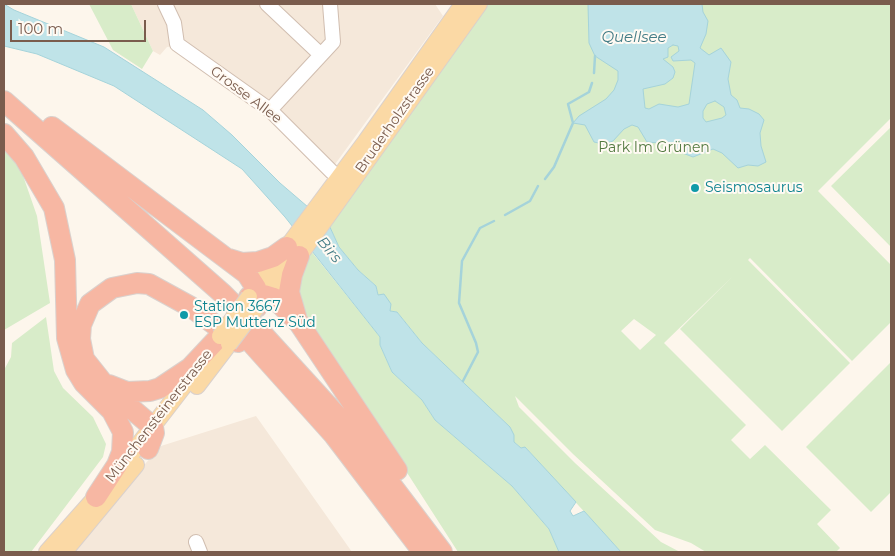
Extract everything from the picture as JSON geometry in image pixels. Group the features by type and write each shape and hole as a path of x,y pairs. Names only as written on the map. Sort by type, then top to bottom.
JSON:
{"highway":[{"path":"4,89 247,274 258,297 279,300 299,323 360,414 448,552"},
{"path":"4,101 223,294 257,328 349,429 442,552"},
{"path":"4,119 223,313 260,351 361,470 423,552"},
{"path":"4,134 24,157 54,208 66,260 69,352 76,370 84,384 102,399 154,434"},
{"path":"277,272 293,251"},
{"path":"277,272 293,251"},
{"path":"225,256 242,263 277,272"},
{"path":"277,272 299,323"},
{"path":"154,434 107,388 84,359 80,339 84,315 90,304 112,288 143,283 160,288 239,342 300,397"},
{"path":"99,379 128,392 150,391 168,384 183,374 224,340"},
{"path":"96,497 117,465 123,442 123,432 102,399"}],"main road":[{"name":"Bruderholzstrasse","path":"371,144 463,4"},
{"name":"Bruderholzstrasse","path":"293,251 371,144 479,4"},
{"name":"Münchensteinerstrasse","path":"64,552 277,272"},
{"name":"Münchensteinerstrasse","path":"47,552 154,434"}],"street":[{"name":"Grosse Allee","path":"165,4 174,23 177,44 270,110 332,172"},
{"path":"267,4 321,55"},
{"path":"270,110 333,42 330,4"}],"shaded area":[{"path":"131,4 435,4 443,16 333,167 185,45 167,47 160,55 153,51"},
{"path":"256,416 352,552 67,552 161,446"}],"green space":[{"path":"89,4 131,4 153,51 142,69 113,50"},
{"name":"Park Im Grünen","path":"481,4 891,4 891,118 818,191 891,265 891,322 852,361 750,258 748,260 850,363 782,431 680,329 733,276 664,343 746,425 731,440 750,459 765,445 831,510 817,524 840,548 836,552 706,552 691,543 655,530 573,454 515,396 519,407 575,463 661,542 680,552 621,552 526,448 521,448 514,442 510,427 422,343 397,312 390,311 378,295 376,286 358,270 339,247 329,225","holes":["634,319 656,335 640,350 621,331"]},
{"path":"891,127 891,247 831,186"},
{"path":"4,147 20,167 37,216 50,303 4,330"},
{"path":"311,251 380,337 380,345 392,372 422,400 435,420 512,486 549,529 559,552 458,552 296,300 301,268"},
{"path":"46,317 54,371 63,388 93,417 106,444 103,457 31,552 4,552 4,370 11,357 12,343"},
{"path":"891,362 891,492 871,512 806,447"}],"water":[{"name":"Birs","path":"4,4 14,10 104,47 203,110 232,135 280,183 329,225 339,247 358,270 376,286 378,295 384,294 391,304 390,311 397,312 422,343 510,427 514,435 514,442 521,448 525,447 576,502 570,511 573,516 584,511 621,552 559,552 549,529 512,486 435,420 422,400 392,372 380,345 380,337 285,217 242,169 114,86 37,54 4,46"},
{"name":"Quellsee","path":"588,4 702,4 703,12 708,21 706,34 700,48 709,55 721,48 731,62 728,79 731,95 737,100 740,108 749,109 759,114 764,120 760,133 761,146 766,162 758,166 748,165 738,168 722,153 713,149 693,157 680,152 671,144 647,142 638,127 632,125 624,129 613,141 603,144 594,142 585,125 573,123 579,116 606,99 614,90 618,80 618,71 595,56 589,43","holes":["673,45 678,46 679,51 671,57 673,61 691,60 695,63 689,104 678,107 659,104 649,109 645,108 643,89 665,84 673,78 675,72 673,67 663,59 668,57 668,48","715,101 724,107 726,115 722,118 706,122 703,118 703,111 707,104"]}],"waterway":[{"path":"594,73 595,56"},
{"path":"545,179 554,167 573,123 568,104 589,92 592,83"},
{"path":"505,215 530,201 538,186"},
{"path":"463,381 478,352 459,303 462,261 480,228 494,221"}],"place":[{"name":"Seismosaurus","path":"695,188"},
{"name":"Station 3667 ESP Muttenz Süd","path":"184,315"}]}
